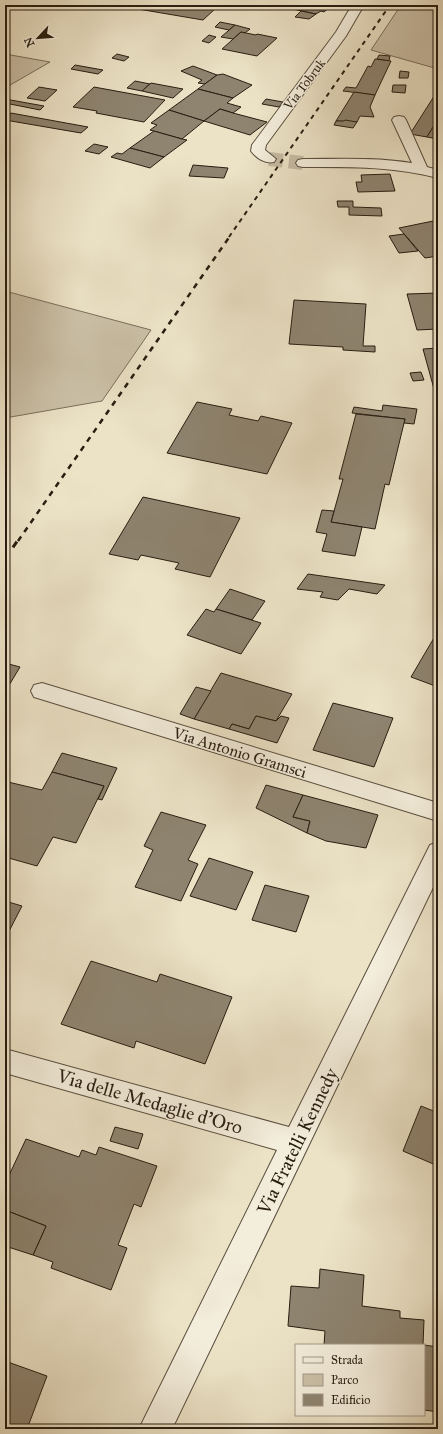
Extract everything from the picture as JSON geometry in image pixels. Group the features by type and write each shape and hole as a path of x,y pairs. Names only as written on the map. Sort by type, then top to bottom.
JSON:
{"street":[{"name":"Via Tobruk","path":"268,159 258,151 259,145 342,33 358,5"},
{"path":"399,120 421,168"},
{"path":"302,163 360,163 421,168 438,174"},
{"name":"Via Antonio Gramsci","path":"42,691 438,812"},
{"name":"Via Fratelli Kennedy","path":"155,1429 438,852"},
{"name":"Via delle Medaglie d'Oro","path":"5,1061 296,1142"}],"green space":[{"path":"401,5 438,5 438,69 371,50"},
{"path":"5,54 50,62 5,88"},
{"path":"5,291 151,330 102,401 5,418"}],"building":[{"path":"142,5 201,5 216,8 203,20 138,9"},
{"path":"286,5 332,5 324,12 321,11 316,14 283,7"},
{"path":"301,11 316,14 309,19 295,17"},
{"path":"220,22 235,25 229,30 215,27"},
{"path":"235,25 250,29 245,33 241,32 233,39 221,37"},
{"path":"241,32 277,38 257,56 222,49"},
{"path":"209,35 216,37 209,43 202,41"},
{"path":"117,54 129,57 124,61 112,58"},
{"path":"379,55 390,56 389,61 377,59"},
{"path":"375,59 391,61 375,95 343,91 346,87 356,88 368,66 371,67"},
{"path":"75,65 103,70 98,74 71,69"},
{"path":"193,66 217,75 205,84 198,83 202,80 181,71"},
{"path":"400,71 409,72 408,78 399,78"},
{"path":"223,74 252,85 233,98 198,89 217,75"},
{"path":"135,81 150,84 142,91 127,88"},
{"path":"151,83 183,89 173,98 142,91"},
{"path":"393,85 406,85 405,93 392,92"},
{"path":"39,87 57,90 45,101 27,98"},
{"path":"94,87 165,100 144,122 73,107"},
{"path":"198,89 233,98 227,103 241,107 233,113 220,109 204,121 169,110"},
{"path":"438,90 438,119 427,137 410,134"},
{"path":"354,92 375,95 370,107 374,117 360,116 357,122 336,121"},
{"path":"5,99 44,106 40,110 5,103"},
{"path":"266,99 283,102 279,107 262,104"},
{"path":"220,109 267,122 250,135 204,121"},
{"path":"169,110 204,121 182,139 150,130 157,125 151,123"},
{"path":"11,113 88,127 81,133 5,120"},
{"path":"438,119 438,139 427,137"},
{"path":"345,120 357,122 353,128 334,125 336,121"},
{"path":"154,131 187,140 164,157 130,148"},
{"path":"94,144 108,147 99,154 85,151"},
{"path":"130,148 164,157 150,168 111,157 117,153 122,154"},
{"path":"193,165 228,168 224,178 189,176"},
{"path":"390,174 395,191 358,192 356,182 362,182 361,175"},
{"path":"337,201 353,201 353,207 381,208 382,216 349,215 349,207 338,207"},
{"path":"438,220 438,256 425,258 399,228"},
{"path":"404,234 418,251 399,253 389,236"},
{"path":"438,293 438,329 417,330 407,294"},
{"path":"294,300 366,304 363,346 375,346 375,352 343,350 343,347 289,344"},
{"path":"438,348 438,389 434,389 423,349"},
{"path":"421,372 424,380 413,381 410,373"},
{"path":"197,402 232,409 229,415 258,421 261,416 292,423 267,474 167,453"},
{"path":"383,405 417,409 414,424 404,423 405,419 352,413 354,407 382,411"},
{"path":"356,414 405,419 389,485 385,484 375,529 331,522 343,479 339,479"},
{"path":"143,497 240,518 210,577 175,569 179,563 141,555 138,560 109,554"},
{"path":"322,510 334,511 331,522 362,527 355,556 322,551 327,534 316,532"},
{"path":"308,574 385,585 377,594 349,589 338,600 320,597 323,592 297,589"},
{"path":"230,589 265,601 252,620 216,609"},
{"path":"206,609 214,612 216,609 261,623 241,654 187,635"},
{"path":"438,631 438,687 411,677"},
{"path":"5,663 20,667 5,692"},
{"path":"221,673 292,694 276,721 256,716 249,729 232,724 229,729 194,719"},
{"path":"196,687 211,691 194,719 180,714"},
{"path":"333,703 393,718 374,767 313,750"},
{"path":"256,716 276,721 281,716 289,718 277,743 229,729 232,724 249,729"},
{"path":"62,753 117,768 102,800 98,799 104,786 52,772"},
{"path":"52,772 104,786 76,843 53,837 37,866 5,857 5,787 8,782 42,790"},
{"path":"266,785 303,795 293,817 310,821 307,833 256,808"},
{"path":"303,795 378,815 366,848 326,841 307,833 310,821 293,817"},
{"path":"161,812 206,825 188,860 198,864 181,901 135,887 153,850 144,846"},
{"path":"209,858 253,872 236,910 190,896"},
{"path":"265,885 309,896 296,932 252,920"},
{"path":"5,901 22,906 5,939"},
{"path":"91,961 157,982 160,974 232,997 205,1064 136,1041 134,1048 61,1024"},
{"path":"421,1106 436,1112 438,1108 438,1166 403,1151"},
{"path":"115,1127 143,1134 138,1149 110,1141"},
{"path":"26,1139 79,1157 82,1150 96,1155 99,1147 157,1166 141,1207 134,1204 118,1245 127,1248 111,1290 51,1268 53,1262 33,1255 46,1226 5,1210 5,1184"},
{"path":"5,1210 46,1226 33,1255 5,1246"},
{"path":"320,1269 364,1275 362,1306 400,1311 400,1318 424,1320 423,1344 324,1344 325,1331 288,1326 291,1286 319,1288"},
{"path":"425,1345 438,1347 438,1412 425,1410"},
{"path":"5,1361 47,1376 27,1429 5,1429"}],"tunnel":[{"path":"269,159 303,163"}],"railway":[{"path":"229,237 390,5"},
{"path":"18,541 230,236"},
{"path":"5,559 18,540"}]}
